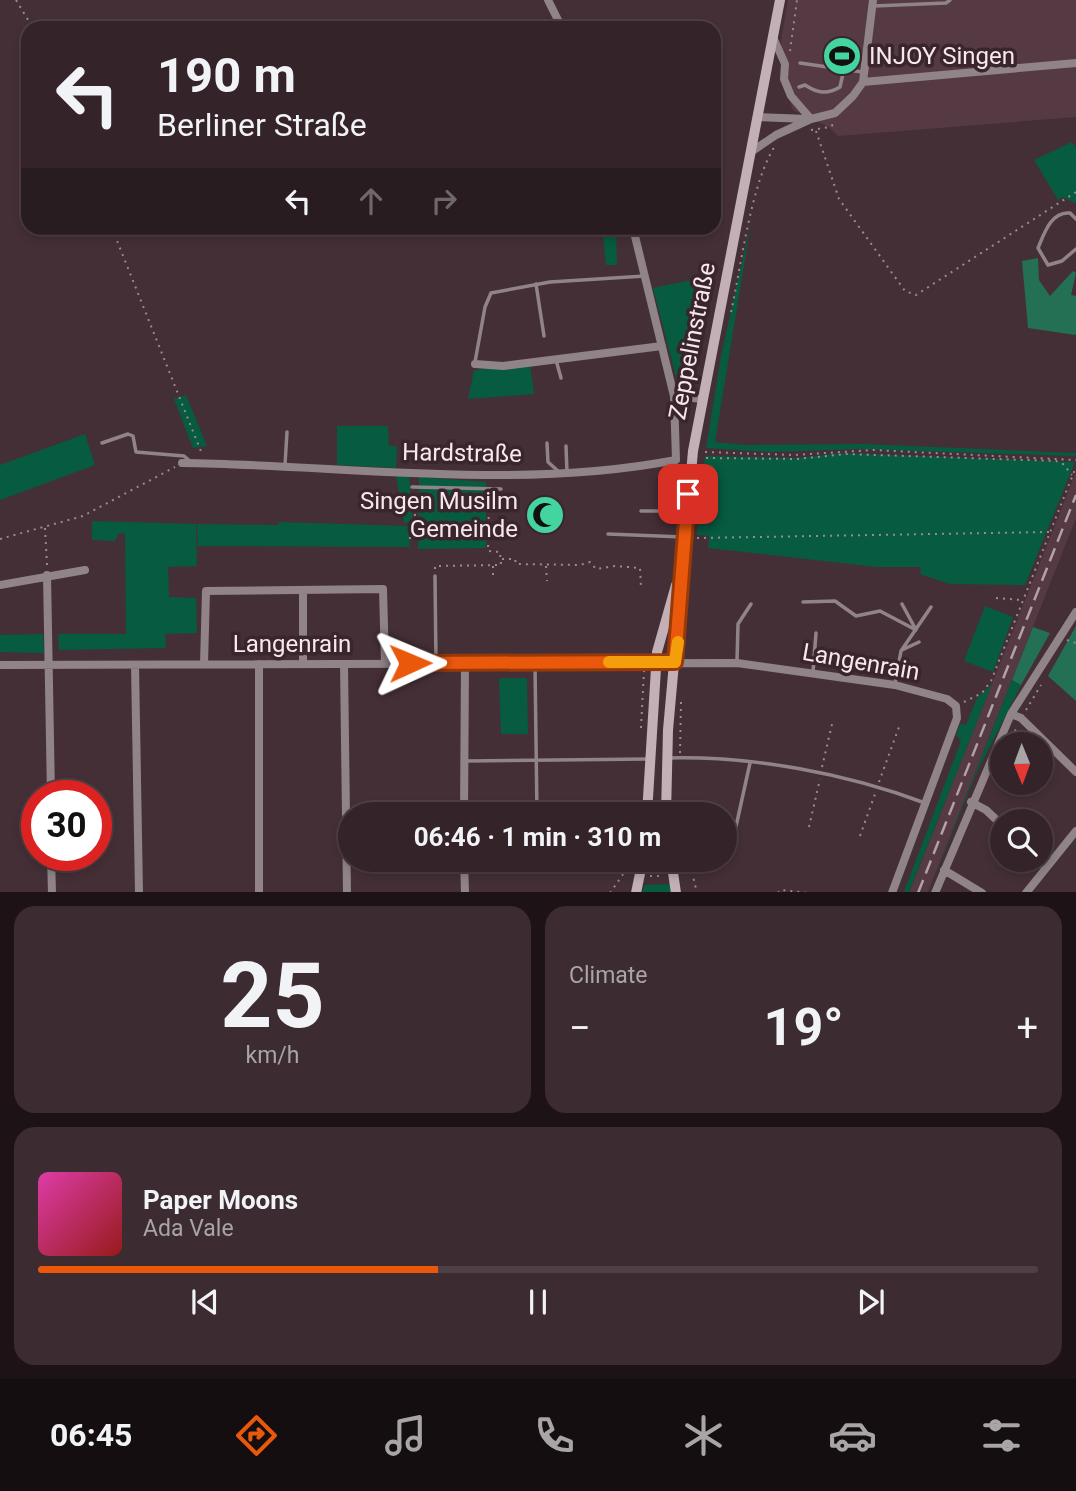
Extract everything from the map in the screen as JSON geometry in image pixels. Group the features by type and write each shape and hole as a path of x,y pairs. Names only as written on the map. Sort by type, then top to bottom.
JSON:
{"street":[{"path":"548,0 558,21"},
{"name":"Zeppelinstraße","path":"681,569 688,485 703,394 780,0"},
{"path":"751,152 776,135 811,119 835,113 864,77 872,3"},
{"path":"773,37 785,64 784,79 791,96 811,119"},
{"path":"864,77 1076,63"},
{"path":"758,117 811,119"},
{"path":"635,235 674,396 676,460"},
{"path":"475,364 503,366 662,346"},
{"path":"674,396 703,394"},
{"name":"Hardstraße","path":"182,463 490,475 563,472 676,460"},
{"path":"648,802 656,662 681,569"},
{"path":"666,802 681,569"},
{"path":"0,585 85,570"},
{"path":"47,575 51,780"},
{"path":"204,664 206,591 383,589 385,663"},
{"path":"303,590 303,664"},
{"path":"935,892 1011,713 1076,612"},
{"path":"464,663 464,802"},
{"name":"Langenrain","path":"0,665 737,663 895,685 947,699 956,706"},
{"path":"259,664 259,892"},
{"path":"344,664 346,892"},
{"path":"135,665 139,892"},
{"path":"892,892 955,727 956,706"},
{"path":"1011,713 1021,718 1076,772"},
{"path":"971,802 990,814"},
{"path":"1053,858 1076,831"},
{"path":"944,870 982,892"},
{"path":"51,871 52,892"},
{"path":"464,872 465,892"},
{"path":"636,892 641,872"},
{"path":"673,872 676,892"},
{"path":"1026,892 1041,872"}],"lane":[{"path":"872,3 946,3 950,0"},
{"path":"800,63 844,69 864,77"},
{"path":"799,87 805,85 814,91 832,92 840,87 844,69"},
{"path":"1076,219 1070,212 1061,213 1049,223 1038,248 1048,265 1062,261 1076,249"},
{"path":"475,364 485,307 491,293 536,285 645,276"},
{"path":"536,285 544,335"},
{"path":"556,359 561,378"},
{"path":"285,465 287,432"},
{"path":"102,443 128,434 133,436 136,452 184,457 192,463"},
{"path":"547,443 548,462 563,472 566,446"},
{"path":"412,487 501,489"},
{"path":"641,511 680,511"},
{"path":"608,534 685,538"},
{"path":"435,576 436,663"},
{"path":"803,601 835,601 856,616 880,611 916,630"},
{"path":"737,663 738,624 751,604"},
{"path":"902,604 916,630"},
{"path":"895,685 901,651 931,607"},
{"path":"813,673 816,633"},
{"path":"901,651 919,642"},
{"path":"535,663 537,802"},
{"path":"667,758 750,763 850,780 927,804"},
{"path":"464,761 651,759"},
{"path":"737,822 750,763"}],"path":[{"path":"16,0 29,21"},
{"path":"790,54 797,0"},
{"path":"811,119 839,199 905,291 916,295 1076,192"},
{"path":"730,316 764,163 775,146"},
{"path":"115,235 205,463"},
{"path":"671,382 703,394"},
{"path":"700,464 704,448"},
{"path":"702,452 794,455 873,450 1076,460"},
{"path":"706,458 797,459 847,454 1056,461 1063,464 1072,475"},
{"path":"676,460 676,485"},
{"path":"0,539 83,516 182,463"},
{"path":"956,706 982,693 991,681 1076,467"},
{"path":"412,487 417,538"},
{"path":"435,576 435,566 500,565 500,552 488,551 490,489"},
{"path":"45,527 47,575"},
{"path":"409,538 489,531"},
{"path":"685,538 1049,532"},
{"path":"501,559 515,559 516,564 580,565 590,562 596,569 615,566 640,568 641,588"},
{"path":"493,565 493,579"},
{"path":"547,565 547,580"},
{"path":"996,598 1022,601"},
{"path":"1068,640 1076,638"},
{"path":"1015,732 1041,685"},
{"path":"679,758 682,699"},
{"path":"610,892 625,872"},
{"path":"632,872 640,875"},
{"path":"778,892 808,892"}],"shaded area":[{"path":"788,0 1076,0 1076,117 838,136 829,127 793,110 783,81 781,41"},
{"path":"1076,472 1076,518 928,892 909,892"}],"green space":[{"path":"1072,142 1076,148 1076,203 1062,197 1058,200 1034,160"},
{"path":"751,222 715,442 744,445 864,444 1076,453 1076,456 857,449 769,452 706,448 721,356"},
{"path":"603,235 616,235 617,265 606,265"},
{"path":"1038,258 1039,280 1050,296 1073,271 1076,273 1071,295 1076,296 1076,335 1028,328 1022,261"},
{"path":"696,279 712,287 691,382 676,377 653,288"},
{"path":"530,364 534,394 468,399 474,370"},
{"path":"186,395 207,446 193,448 174,399"},
{"path":"337,426 388,426 389,446 397,446 396,468 337,465"},
{"path":"85,434 95,465 0,500 0,465"},
{"path":"841,453 1075,462 1025,585 950,584 920,574 921,567 877,567 708,548 709,536 697,535 705,456 798,458"},
{"path":"396,475 409,475 413,522 404,523"},
{"path":"419,477 486,482 486,548 418,549"},
{"path":"92,521 196,524 197,566 168,567 169,597 196,598 197,633 165,634 166,648 59,650 58,634 126,634 125,534 119,533 115,541 92,540"},
{"path":"279,522 408,526 410,547 198,546 197,524 279,525"},
{"path":"985,606 1013,617 993,672 964,661"},
{"path":"1076,626 1076,701 1048,676"},
{"path":"1033,627 1050,633 1021,685 1012,680"},
{"path":"43,634 44,653 0,652 0,635"},
{"path":"499,678 527,678 528,734 501,734"},
{"path":"1012,680 1021,685 997,732 991,732"},
{"path":"992,684 909,892 904,892 961,741 956,735 960,724 966,725 977,698"},
{"path":"990,736 990,746 928,892"},
{"path":"670,884 672,892 642,892 645,885"}],"railway":[{"path":"918,892 1076,495"}],"slow traffic":[{"path":"609,662 675,662 678,642"}],"place":[{"name":"INJOY Singen","path":"842,56"},
{"name":"Singen Musilm Gemeinde","path":"545,515"}],"route":[{"path":"410,663 675,662 688,494"}]}
